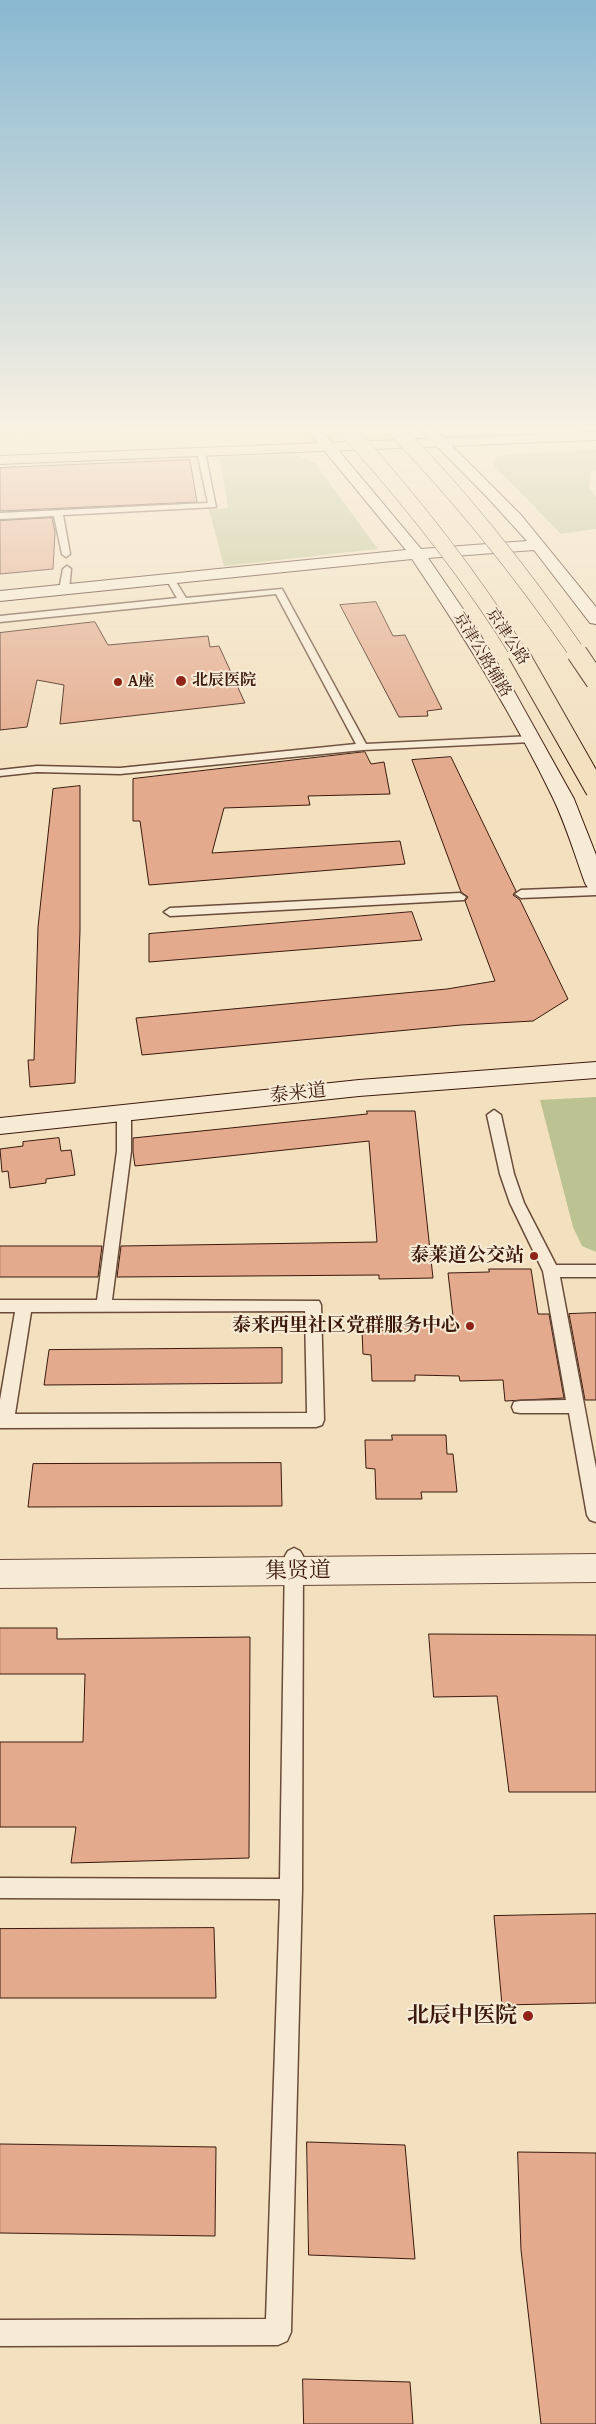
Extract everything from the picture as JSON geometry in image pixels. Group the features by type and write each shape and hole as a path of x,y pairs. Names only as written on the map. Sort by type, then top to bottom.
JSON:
{"main road":[{"name":"京津公路辅路","path":"406,540 467,628 532,739 564,799 596,883"},
{"name":"京津公路","path":"439,540 485,603 520,656 596,790"},
{"path":"493,540 558,625 596,681"},
{"path":"534,540 562,571 596,619"},
{"path":"0,596 417,554 539,545"},
{"name":"泰来道","path":"0,1126 359,1088 596,1070"},
{"name":"集贤道","path":"0,1574 596,1554"},
{"name":"集贤道","path":"0,1558 596,1568"}],"lane":[{"path":"63,540 66,554"},
{"path":"64,590 67,569"},
{"path":"170,579 183,601"},
{"path":"0,619 279,591 363,747"},
{"path":"0,773 37,769 120,771 363,747 532,739"},
{"path":"521,894 596,891"},
{"path":"170,912 460,897"},
{"path":"104,1304 124,1151 124,1113"},
{"path":"494,1115 507,1174 517,1203 551,1271 596,1515"},
{"path":"551,1271 596,1271"},
{"path":"0,1306 104,1304 313,1305 316,1420 3,1421 24,1306"},
{"path":"520,1407 577,1406"},
{"path":"0,2333 278,2332 292,1889 294,1564"},
{"path":"0,1888 292,1889"}],"green space":[{"path":"217,540 371,540 378,549 224,566"},
{"path":"596,1097 596,1252 582,1246 573,1227 540,1100"}],"building":[{"path":"0,540 55,540 53,569 0,574"},
{"path":"376,602 393,636 405,635 442,709 427,711 428,716 399,717 340,605"},
{"name":"A座","path":"95,622 108,645 208,636 210,647 219,646 245,703 60,724 64,685 37,680 27,727 0,730 0,633"},
{"path":"365,752 371,764 384,762 390,794 308,796 310,805 224,808 212,853 400,841 405,864 149,885 140,821 133,821 133,779"},
{"path":"451,757 516,891 513,895 520,900 568,999 533,1021 461,1025 142,1055 136,1018 447,989 495,981 465,901 468,897 461,892 412,760"},
{"path":"80,786 80,930 75,1083 30,1087 28,1060 34,1060 38,927 53,789"},
{"path":"412,912 422,940 149,962 149,934"},
{"path":"367,1111 415,1111 433,1278 379,1279 379,1275 117,1277 121,1246 377,1242 369,1141 135,1166 133,1152 133,1138 367,1114"},
{"path":"59,1138 61,1151 71,1150 75,1175 46,1179 46,1183 10,1188 8,1171 2,1172 0,1149 23,1146 23,1142"},
{"path":"0,1246 102,1246 98,1277 0,1277"},
{"path":"489,1269 531,1269 538,1314 549,1314 564,1398 505,1401 503,1380 460,1381 459,1376 415,1375 415,1381 372,1381 371,1355 363,1354 362,1330 388,1330 387,1324 454,1325 448,1273 489,1272"},
{"path":"596,1313 596,1400 585,1400 569,1314"},
{"path":"282,1348 282,1383 44,1385 49,1350"},
{"path":"392,1435 446,1435 447,1454 453,1454 457,1492 421,1492 422,1499 376,1499 375,1469 366,1468 365,1440 392,1440"},
{"path":"281,1463 282,1506 28,1507 33,1464"},
{"path":"0,1628 57,1628 57,1639 250,1637 249,1858 71,1863 76,1827 0,1827 0,1742 83,1742 85,1674 0,1674"},
{"path":"429,1634 596,1635 596,1792 509,1792 497,1696 434,1697"},
{"path":"596,1914 596,2003 502,2005 494,1916"},
{"path":"214,1928 216,1998 0,1998 0,1929"},
{"path":"307,2142 405,2145 415,2259 309,2255"},
{"path":"0,2144 216,2147 215,2236 0,2233"},
{"path":"518,2152 596,2153 596,2424 541,2424 521,2250"},
{"path":"303,2379 410,2382 413,2424 304,2424"}],"place":[{"name":"北辰医院","path":"181,681"},
{"name":"A座","path":"118,682"},
{"name":"泰莱道公交站","path":"534,1256"},
{"name":"泰来西里社区党群服务中心","path":"470,1326"},
{"name":"北辰中医院","path":"528,2016"}]}
